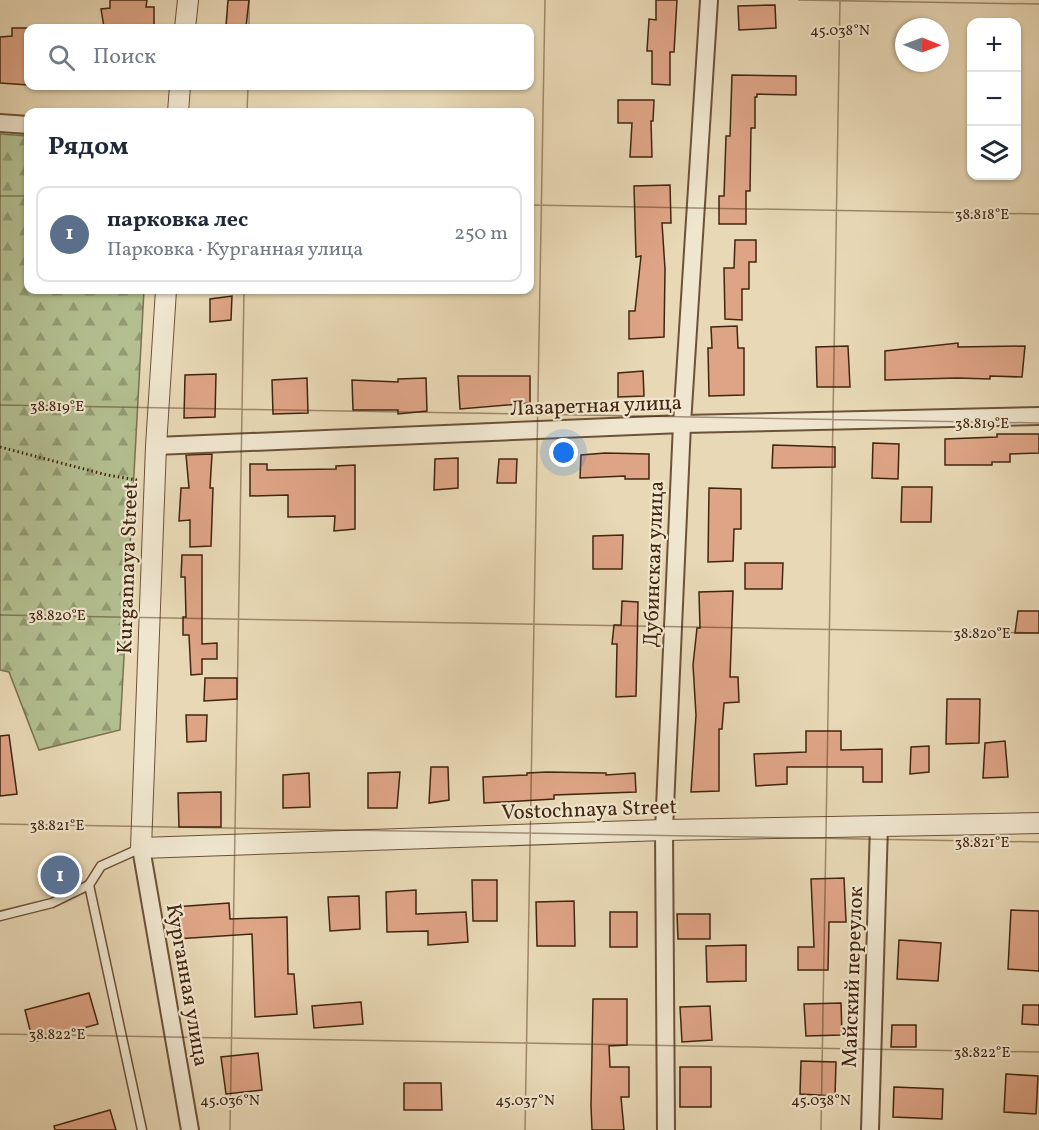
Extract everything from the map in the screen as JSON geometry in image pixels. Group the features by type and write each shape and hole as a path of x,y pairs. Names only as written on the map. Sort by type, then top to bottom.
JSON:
{"street":[{"path":"185,24 188,0"},
{"name":"Дубинская улица","path":"666,1130 664,830 682,424 709,0"},
{"path":"178,108 180,90"},
{"path":"0,123 24,125"},
{"name":"Kurgannaya Street","path":"141,848 154,483 166,294"},
{"name":"Лазаретная улица","path":"156,446 682,424 1039,416"},
{"name":"Vostochnaya Street","path":"141,848 664,830 1039,823"},
{"name":"Майский переулок","path":"870,1130 879,825"},
{"name":"Курганная улица","path":"141,848 190,1130"}],"lane":[{"path":"0,916 52,903 89,885 101,866 141,848"},
{"path":"89,885 142,1130"}],"path":[{"path":"0,447 107,475 154,483"}],"green space":[{"path":"0,134 24,136 24,294 144,294 120,730 39,750 9,672 0,670"}],"building":[{"path":"110,0 147,0 146,7 154,7 154,24 104,24 101,9 110,8"},
{"path":"228,0 249,0 246,24 226,24"},
{"path":"656,0 677,0 674,52 670,52 670,85 652,84 652,51 647,51 649,19 656,20"},
{"path":"775,5 776,28 739,30 738,6"},
{"path":"12,28 24,28 24,85 0,83 0,37 12,36"},
{"path":"732,75 796,76 796,95 757,94 755,97 755,128 751,128 750,191 746,191 746,224 719,224 719,196 724,196 726,136 730,136"},
{"path":"618,100 654,100 653,121 651,121 652,157 630,157 632,123 618,123"},
{"path":"670,185 671,223 662,223 665,269 664,337 629,339 629,311 635,311 641,256 636,257 634,186"},
{"path":"735,240 756,240 756,262 749,262 749,289 742,289 742,320 725,319 724,268 734,268"},
{"path":"232,296 231,320 210,322 210,299"},
{"path":"737,326 738,348 744,348 744,395 709,396 708,348 712,348 711,327"},
{"path":"958,343 958,347 1025,346 1022,377 885,380 885,351"},
{"path":"848,346 850,387 817,387 816,347"},
{"path":"643,371 644,396 618,397 618,373"},
{"path":"216,374 215,417 184,418 185,375"},
{"path":"458,376 530,376 530,403 460,409"},
{"path":"307,378 308,413 273,414 272,380"},
{"path":"426,378 427,411 398,414 398,410 353,410 352,380 398,382 398,379"},
{"path":"997,434 1039,434 1039,453 1010,454 1010,462 992,462 992,465 945,465 945,439 997,437"},
{"path":"873,443 899,444 898,479 872,478"},
{"path":"773,445 835,447 835,467 772,468"},
{"path":"212,454 211,546 190,547 190,520 179,521 181,488 189,488 186,455"},
{"path":"649,454 649,479 625,479 625,476 580,478 581,455"},
{"path":"458,458 458,488 434,490 435,459"},
{"path":"499,459 517,459 516,483 497,483"},
{"path":"250,464 267,464 267,470 336,469 336,466 355,465 355,529 334,531 335,516 288,517 288,495 250,496"},
{"path":"902,487 932,487 931,522 901,522"},
{"path":"709,488 741,489 741,529 734,529 733,561 708,562"},
{"path":"623,535 622,569 593,569 593,536"},
{"path":"182,555 202,555 202,644 217,643 217,659 202,659 202,674 191,675 189,635 183,635 183,617 186,617 185,577 181,577"},
{"path":"745,563 783,563 782,589 745,589"},
{"path":"733,591 730,677 738,677 739,702 724,703 722,729 719,729 719,791 691,792 696,715 693,665 697,628 700,628 699,592"},
{"path":"622,601 638,602 636,696 616,697 617,644 612,644 614,625 621,625"},
{"path":"1018,611 1039,611 1039,633 1015,633"},
{"path":"205,678 237,678 237,699 204,701"},
{"path":"947,699 980,699 979,743 946,744"},
{"path":"186,715 207,715 206,741 187,742"},
{"path":"806,731 841,731 841,750 882,749 882,782 863,782 863,767 787,767 787,784 756,786 754,754 806,752"},
{"path":"9,735 17,794 0,796 0,736"},
{"path":"1005,741 1008,777 983,778 985,743"},
{"path":"929,746 929,772 910,774 911,747"},
{"path":"431,767 448,767 449,800 429,803"},
{"path":"400,772 397,808 368,808 368,773"},
{"path":"547,772 606,773 606,775 635,773 636,792 554,795 554,799 484,803 483,777"},
{"path":"309,773 310,807 283,808 283,775"},
{"path":"221,792 221,827 179,827 178,793"},
{"path":"844,878 846,922 829,922 828,970 798,970 798,947 814,947 811,879"},
{"path":"472,880 497,880 497,921 473,921"},
{"path":"416,890 416,914 466,912 468,942 428,945 428,931 387,932 386,892"},
{"path":"359,896 360,929 330,931 328,897"},
{"path":"574,901 575,946 537,946 536,902"},
{"path":"229,903 230,919 287,917 288,974 294,974 297,1014 255,1017 252,934 176,939 174,907"},
{"path":"1011,910 1039,911 1039,971 1008,969"},
{"path":"610,912 637,912 637,947 610,947"},
{"path":"677,914 710,914 710,939 678,939"},
{"path":"899,940 941,943 938,981 897,979"},
{"path":"746,945 746,981 707,982 706,946"},
{"path":"89,993 98,1024 33,1042 25,1010"},
{"path":"593,999 627,999 627,1045 609,1046 610,1067 629,1067 629,1097 621,1097 624,1130 592,1130"},
{"path":"361,1002 363,1024 314,1028 312,1006"},
{"path":"841,1003 842,1035 806,1036 804,1004"},
{"path":"1023,1005 1039,1005 1039,1025 1022,1024"},
{"path":"710,1006 712,1040 682,1042 680,1007"},
{"path":"892,1025 916,1025 916,1047 891,1047"},
{"path":"258,1053 262,1090 226,1094 221,1057"},
{"path":"801,1061 836,1062 835,1096 800,1094"},
{"path":"680,1067 711,1067 711,1107 680,1107"},
{"path":"1006,1074 1038,1076 1036,1114 1004,1112"},
{"path":"404,1083 441,1083 442,1110 404,1110"},
{"path":"894,1087 943,1089 942,1119 893,1117"},
{"path":"110,1110 116,1130 55,1130 54,1126"}],"place":[{"name":"парковка лес","path":"60,875"}]}
